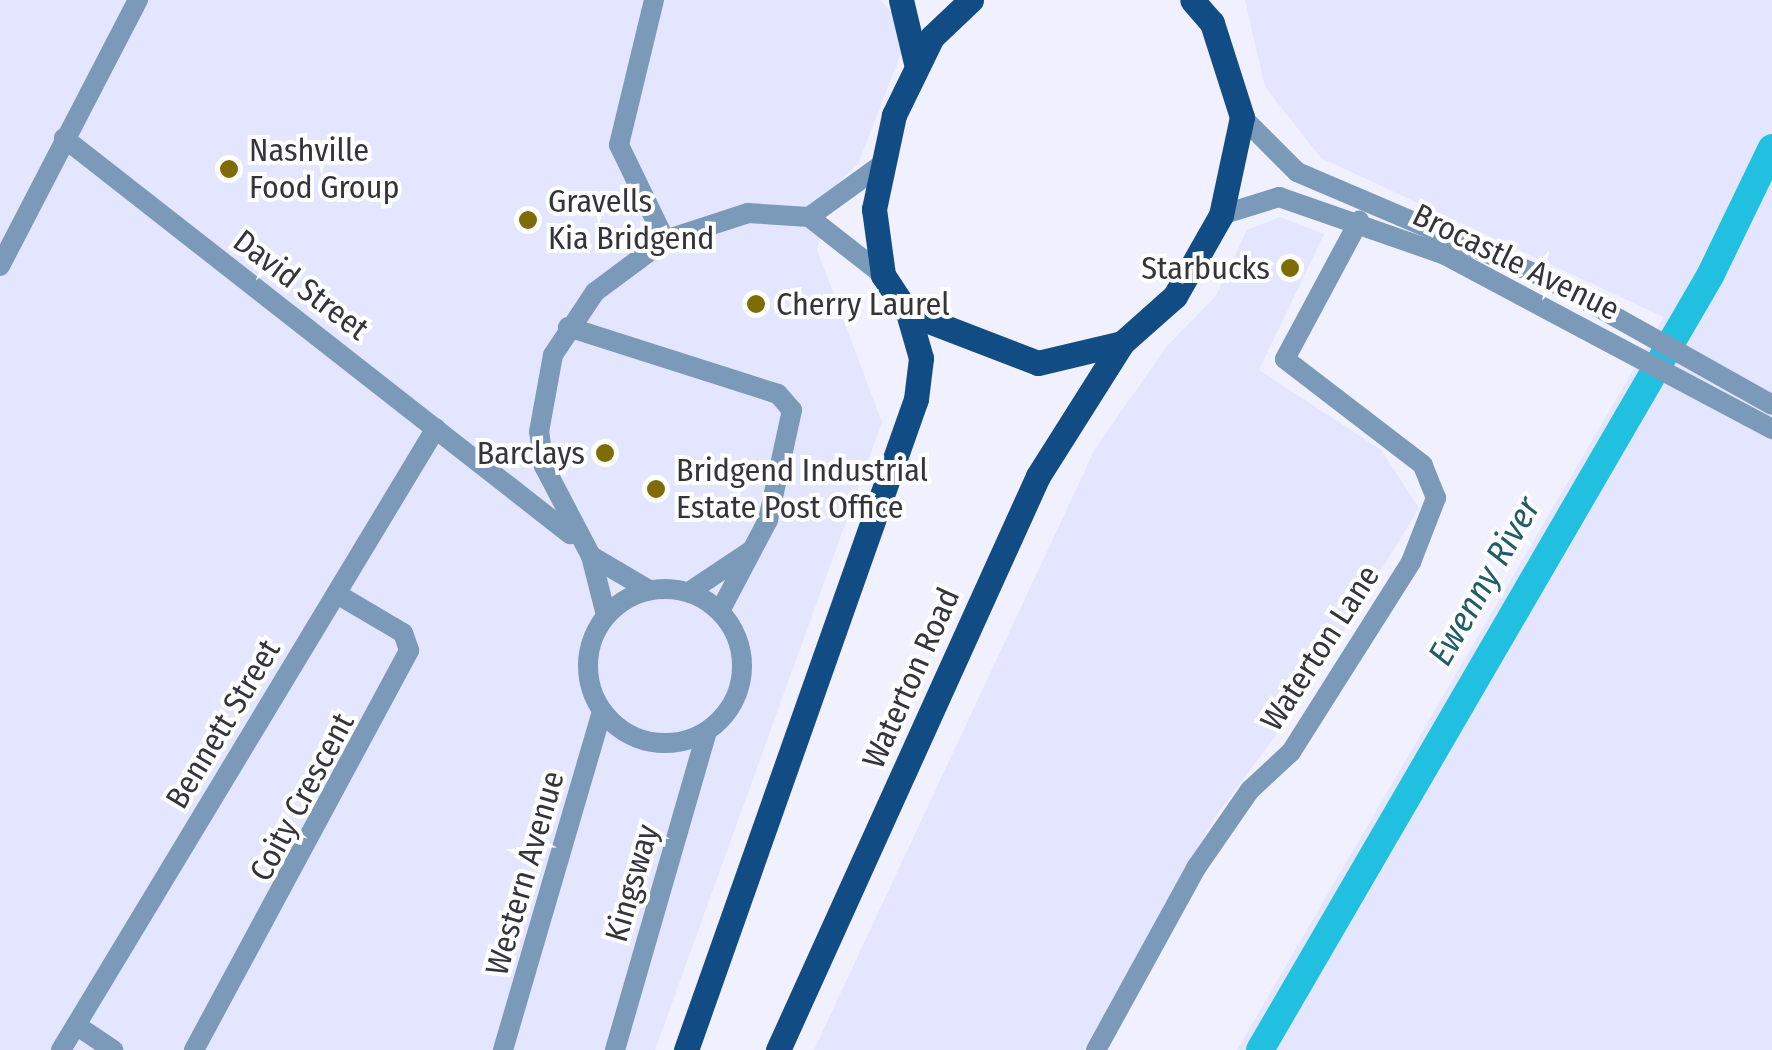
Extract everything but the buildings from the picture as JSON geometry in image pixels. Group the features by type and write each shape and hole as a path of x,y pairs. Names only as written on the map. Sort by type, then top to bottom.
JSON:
{"main road":[{"path":"901,0 916,62"},
{"path":"686,1050 916,399 921,358 908,313 883,275 874,209 881,166 916,62 971,0"},
{"path":"908,313 1038,362 1122,343 1175,296 1221,215 1242,117 1212,11 1192,0"},
{"name":"Waterton Road","path":"778,1050 1038,476 1122,343"}],"street":[{"path":"0,266 138,0"},
{"path":"654,0 619,145 665,240"},
{"name":"Brocastle Avenue","path":"1242,117 1298,172 1452,234 1638,329 1772,405"},
{"name":"David Street","path":"64,138 576,538"},
{"path":"809,217 881,166"},
{"name":"Brocastle Avenue","path":"1221,215 1279,197 1359,221 1540,300 1688,387 1772,429"},
{"path":"649,590 606,615 588,654 602,712 649,742 707,732 742,677 734,630 720,611 690,592 649,590 591,556 576,538 544,466 544,388 568,328 595,292 665,240 748,213 809,217 883,275"},
{"name":"Waterton Lane","path":"1096,1050 1196,868 1250,790 1291,752 1411,562 1436,498 1423,465 1285,359 1359,221"},
{"path":"568,328 778,394 792,410 755,548 720,611"},
{"name":"Bennett Street","path":"61,1050 436,428"},
{"path":"503,478 544,466"},
{"path":"690,592 755,548"},
{"path":"591,556 606,615"},
{"name":"Coity Crescent","path":"194,1050 409,650 403,634 337,594"},
{"name":"Western Avenue","path":"503,1050 602,712"},
{"name":"Kingsway","path":"615,1050 707,732"},
{"path":"76,1025 113,1050"}],"shaded area":[{"path":"0,0 880,0 892,13 901,53 858,164 833,188 817,250 882,422 655,1050 0,1050"},
{"path":"1245,0 1772,0 1772,1050 1237,1050 1664,317 1321,158 1265,87"},
{"path":"1280,217 1324,234 1259,370 1381,450 1419,508 1300,703 1215,817 1084,1050 814,1050 1095,449 1167,346 1216,296 1247,230"}],"waterway":[{"name":"Ewenny River","path":"1260,1050 1710,276 1772,148"}],"place":[{"name":"Nashville Food Group","path":"229,169"},
{"name":"Gravells Kia Bridgend","path":"528,220"},
{"name":"Starbucks","path":"1290,268"},
{"name":"Cherry Laurel","path":"756,304"},
{"name":"Barclays","path":"605,453"},
{"name":"Bridgend Industrial Estate Post Office","path":"656,489"}]}
